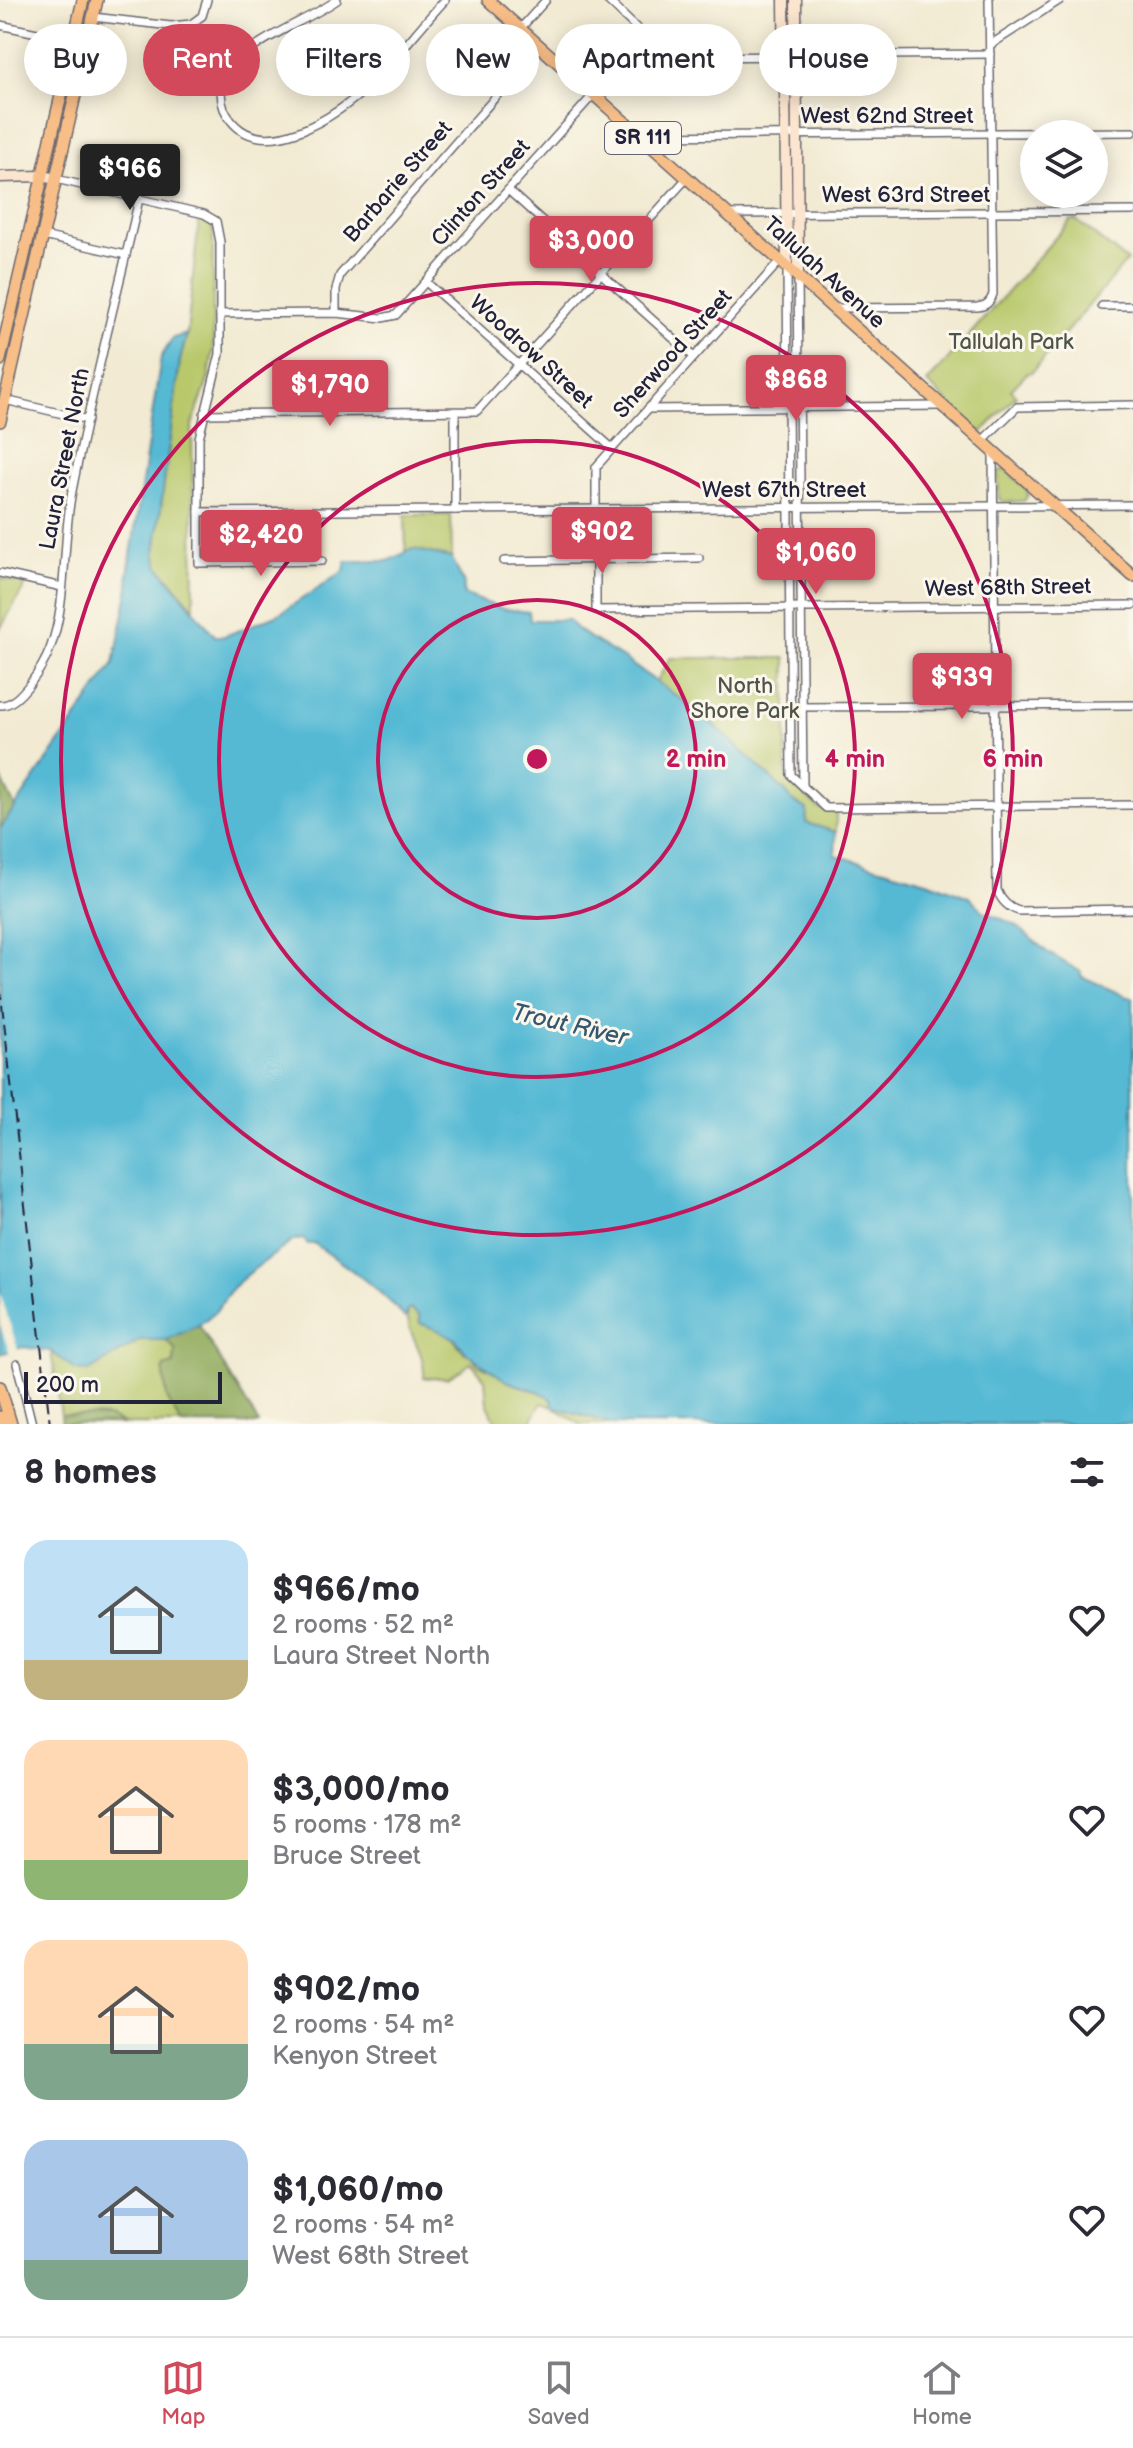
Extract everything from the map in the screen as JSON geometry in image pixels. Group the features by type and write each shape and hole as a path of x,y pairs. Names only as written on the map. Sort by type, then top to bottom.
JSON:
{"main road":[{"path":"78,24 83,0"},
{"path":"2,395 43,236 97,0"},
{"name":"Tallulah Avenue","path":"488,0 514,24"},
{"name":"Tallulah Avenue","path":"540,46 555,59"},
{"path":"0,360 61,96"},
{"name":"Tallulah Avenue","path":"596,96 1133,576"},
{"path":"0,421 8,351 2,343"},
{"path":"0,1387 11,1424"},
{"path":"0,1417 2,1424"}],"street":[{"path":"93,17 184,26 201,17 207,0"},
{"path":"337,0 262,41 229,69 222,86 222,105 232,124 260,139 274,139 335,111 370,84 445,0"},
{"path":"524,24 546,0"},
{"path":"607,0 673,55 759,56"},
{"path":"784,0 787,24"},
{"path":"793,24 796,0"},
{"path":"833,308 977,307 988,304 993,294 989,0"},
{"path":"897,53 990,50 1060,0"},
{"path":"0,25 24,30"},
{"name":"Barbarie Street","path":"336,313 336,289 340,275 540,46"},
{"name":"Clinton Street","path":"336,313 382,318 396,315 592,96"},
{"path":"791,96 792,214 798,276 803,786"},
{"name":"West 62nd Street","path":"640,136 1133,132"},
{"path":"0,177 42,176 204,214 216,221 220,242 219,368 199,438 199,563 322,561"},
{"path":"204,414 477,411 687,178"},
{"path":"508,190 694,357"},
{"name":"Laura Street North","path":"0,705 9,705 15,700 44,662 57,625 69,515 139,199"},
{"name":"West 63rd Street","path":"728,214 1133,211"},
{"path":"792,214 784,263 791,775 826,808 1133,805"},
{"path":"43,236 126,255"},
{"name":"Sherwood Street","path":"594,509 596,467 694,357 784,263"},
{"name":"Woodrow Street","path":"426,282 612,448"},
{"path":"1102,306 1133,306"},
{"path":"220,314 336,313"},
{"path":"2,395 88,420"},
{"path":"982,441 1017,407 1133,405"},
{"path":"648,409 943,406"},
{"path":"455,412 455,510"},
{"path":"993,452 997,890 1007,905 1019,911 1133,909"},
{"name":"West 67th Street","path":"199,512 1133,505"},
{"path":"594,509 595,560"},
{"path":"504,561 699,558"},
{"name":"West 68th Street","path":"595,560 596,610 1133,605"},
{"path":"0,573 62,587"},
{"path":"790,707 1133,705"},
{"path":"17,1364 32,1424"}],"green space":[{"path":"199,220 211,224 213,231 213,350 209,377 192,426 194,608 159,567 155,553 180,360 187,334"},
{"name":"Tallulah Park","path":"1071,220 1076,220 1127,261 1032,372 1011,390 1016,396 981,433 927,383"},
{"path":"1005,469 1027,490 1024,501 1004,502 999,499 998,472"},
{"path":"405,515 451,515 452,558 414,549 406,552"},
{"path":"0,578 26,584 0,629"},
{"name":"North Shore Park","path":"670,658 786,658 786,778 818,808 836,812 836,832 806,823 807,809 793,802 786,792 695,710 656,683"},
{"path":"0,776 15,807 0,829"},
{"path":"411,1309 451,1336 465,1353 472,1355 477,1364 498,1373 509,1382 546,1394 553,1401 553,1406 613,1424 580,1424 542,1403 529,1424 497,1424 487,1403 485,1379 471,1362 448,1378 424,1378 422,1358 408,1319 408,1310"},
{"path":"199,1325 259,1424 181,1424 167,1398 163,1367 174,1364 175,1349 166,1340"},
{"path":"140,1340 166,1340 176,1349 167,1397 181,1424 123,1424 108,1417 61,1415 51,1351 76,1370 89,1371"},
{"path":"61,1415 108,1417 123,1424 62,1424"}],"water":[{"name":"Trout River","path":"187,334 180,360 155,553 159,567 215,636 225,636 279,614 344,571 346,561 388,561 413,549 452,558 464,584 463,594 503,609 529,612 530,620 569,620 584,634 694,709 718,728 793,802 807,809 806,823 836,832 835,855 927,881 970,897 983,911 1016,925 1047,952 1081,972 1081,976 1133,997 1133,1424 613,1424 552,1406 553,1401 542,1393 507,1381 465,1352 455,1339 420,1323 419,1316 411,1309 405,1318 363,1278 315,1244 307,1244 304,1239 294,1240 253,1270 199,1325 166,1340 140,1340 89,1371 76,1370 50,1351 23,1347 0,1354 0,829 114,663 129,587 128,575 161,357 173,338"}],"pier":[{"path":"0,1293 19,1353 10,1355 0,1325"}],"railway":[{"path":"0,987 50,1424"}]}
